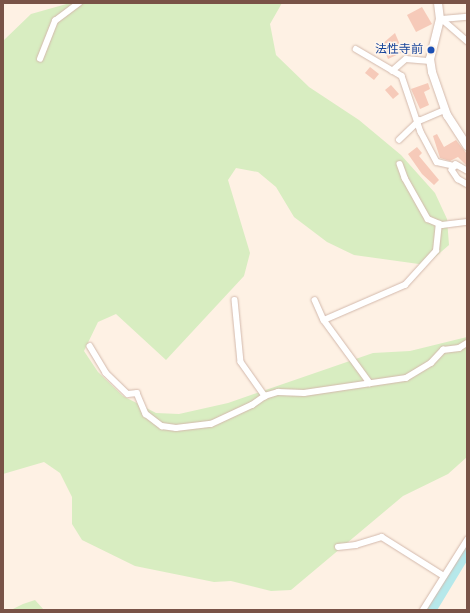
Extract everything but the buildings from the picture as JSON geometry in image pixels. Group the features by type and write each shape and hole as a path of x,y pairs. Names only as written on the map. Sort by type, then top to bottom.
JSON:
{"main road":[{"path":"438,3 442,19 430,61 445,110 467,146"}],"street":[{"path":"40,59 55,21 80,3"},
{"path":"442,19 467,17"},
{"path":"442,19 467,40"},
{"path":"356,49 392,70 406,81 418,122 437,162 455,166 467,171"},
{"path":"392,70 406,59 430,61"},
{"path":"399,140 418,122 445,110"},
{"path":"400,164 405,178 428,218 439,224 467,222"},
{"path":"455,166 454,173 467,184"},
{"path":"324,320 405,285 436,250 439,224"},
{"path":"235,300 240,328 240,362 265,396"},
{"path":"315,300 324,320 370,384"},
{"path":"90,346 106,373 128,394 137,393 146,414 162,426 211,424 252,406 265,396 370,384 406,378 431,363 444,350 459,348 467,344"},
{"path":"338,547 356,545 382,537 444,576"},
{"path":"423,610 467,540"}],"green space":[{"path":"70,3 282,3 270,24 276,55 309,87 359,120 401,155 435,193 447,219 449,245 426,265 354,255 327,242 294,217 276,187 258,172 236,168 228,180 250,253 244,276 166,360 116,314 98,322 84,351 98,372 123,396 156,413 179,414 228,403 373,353 410,351 467,337 467,457 448,474 403,496 291,590 271,591 231,581 214,582 135,566 82,540 72,524 72,497 60,473 44,462 3,474 3,41 31,14"},
{"path":"35,600 44,610 11,610 23,604"}],"waterway":[{"path":"430,610 467,549"}],"place":[{"name":"法性寺前","path":"431,50"}]}
